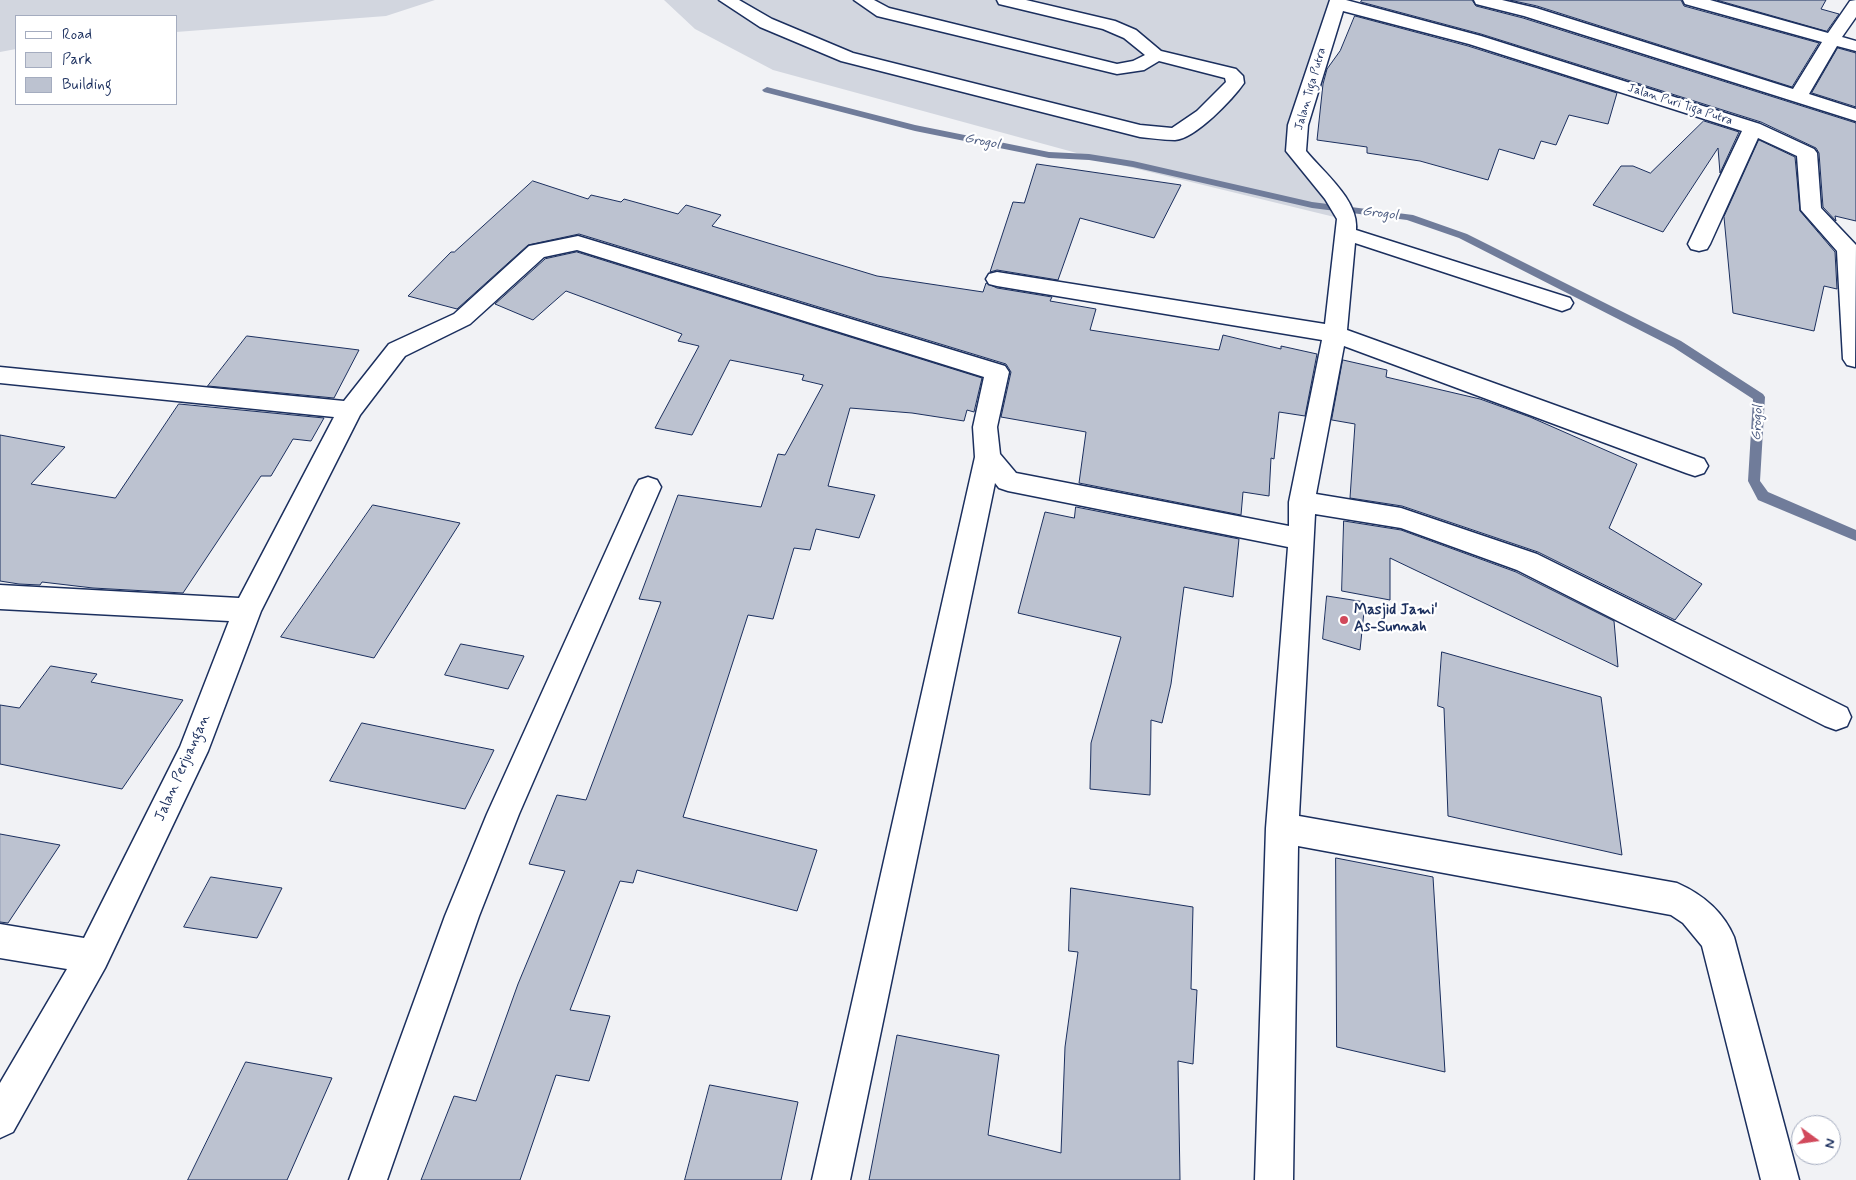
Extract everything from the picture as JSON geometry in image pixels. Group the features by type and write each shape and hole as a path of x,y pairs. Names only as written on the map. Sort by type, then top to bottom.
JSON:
{"street":[{"path":"727,0 766,23 847,57 1140,131 1176,134 1204,115 1235,83 1234,76 1230,73 1155,55 1130,34 1109,25 1005,0"},
{"path":"862,0 883,12 1117,68 1135,67 1149,62 1155,55"},
{"path":"1482,0 1536,6 1798,97 1856,115"},
{"path":"1691,0 1856,46"},
{"name":"Jalan Puri Tiga Putra","path":"1337,2 1475,40 1753,128 1807,153 1811,210 1848,249 1856,359"},
{"name":"Jalan Tiga Putra","path":"1337,2 1298,125 1296,151 1342,216"},
{"path":"1798,97 1832,39 1856,5"},
{"path":"1699,244 1753,128"},
{"path":"1274,1180 1282,828 1302,539 1302,502 1335,334 1342,216 1562,302"},
{"name":"Jalan Perjuangan","path":"0,1119 93,956 193,751 246,610 350,410 397,350 462,319 537,251 578,243 997,372 985,427 988,457"},
{"path":"997,280 1335,334 1696,466"},
{"path":"0,375 350,410"},
{"path":"988,457 1008,481 1302,539"},
{"path":"831,1180 988,457"},
{"path":"368,1180 459,925 503,814 648,487"},
{"path":"1302,502 1402,518 1527,562 1836,717"},
{"path":"0,597 246,610"},
{"path":"1282,828 1677,900 1695,911 1717,937 1780,1180"},
{"path":"0,941 93,956"}],"green space":[{"path":"0,0 435,0 386,16 178,32 178,15 15,15 15,49 0,52"},
{"path":"664,0 1345,0 1299,141 1355,222 1117,164 773,70 695,29"}],"building":[{"path":"1362,0 1472,0 1476,6 1523,18 1856,123 1856,221 1835,216 1836,221 1823,207 1819,153 1816,148 1761,122 1481,34 1361,2"},
{"path":"1510,0 1681,0 1684,6 1819,43 1792,87 1537,6"},
{"path":"1717,0 1826,0 1821,9 1839,14 1827,31"},
{"path":"1355,16 1468,46 1617,93 1608,124 1569,115 1556,145 1541,141 1534,159 1499,149 1488,180 1420,161 1367,153 1367,147 1317,140 1323,84 1327,69 1340,51"},
{"path":"1838,48 1856,53 1856,107 1812,93"},
{"path":"1704,121 1739,132 1720,173 1718,148 1663,232 1593,205 1621,166 1633,166 1650,173"},
{"path":"1759,140 1795,157 1800,211 1835,252 1837,289 1824,286 1814,331 1733,313 1724,217"},
{"path":"1037,164 1181,185 1154,238 1080,218 1058,280 997,270 990,272 1013,202 1024,203"},
{"path":"533,181 588,199 591,195 621,202 624,199 678,214 686,205 721,215 712,226 877,276 983,292 986,283 997,288 1052,297 1050,301 1096,309 1090,330 1219,350 1223,335 1281,349 1281,346 1317,354 1305,416 1279,412 1274,459 1271,458 1269,496 1243,492 1241,515 1079,483 1086,432 1001,417 1011,372 1006,364 579,234 528,245 457,309 408,296 451,252 454,252"},
{"path":"577,252 982,378 974,412 967,410 964,421 912,413 850,408 828,486 875,495 859,538 816,529 810,550 794,548 773,619 748,615 683,817 817,850 797,911 637,870 633,883 620,881 570,1010 610,1016 589,1081 556,1075 520,1180 421,1180 454,1096 476,1101 518,984 565,871 529,864 557,795 586,800 661,602 639,599 678,495 761,507 778,454 785,455 823,385 802,380 804,375 730,360 692,435 655,428 699,346 678,341 682,334 566,291 533,320 495,304 545,259"},
{"path":"247,336 359,350 334,398 208,386"},
{"path":"1343,360 1387,370 1386,377 1480,399 1530,417 1637,464 1609,528 1702,584 1675,620 1538,552 1402,506 1350,498 1355,424 1332,420"},
{"path":"179,404 324,418 311,441 293,439 271,476 261,476 183,593 93,588 42,582 40,585 19,584 0,581 0,435 65,447 31,484 115,498"},
{"path":"373,505 460,523 374,658 281,637"},
{"path":"1076,507 1239,539 1233,597 1184,587 1171,684 1162,723 1151,720 1150,795 1090,789 1091,743 1121,637 1018,613 1045,512 1074,518"},
{"path":"1344,521 1401,530 1516,572 1614,621 1618,667 1390,558 1390,600 1342,591"},
{"name":"Masjid Jami' As-Sunnah","path":"1327,596 1365,602 1360,650 1323,639"},
{"path":"461,644 524,656 508,689 445,675"},
{"path":"1442,652 1601,697 1622,855 1448,816 1444,708 1438,706"},
{"path":"51,666 97,674 91,682 183,700 122,789 0,764 0,705 19,708"},
{"path":"362,723 494,750 465,809 330,781"},
{"path":"0,834 60,845 8,923 0,922"},
{"path":"1336,858 1433,877 1445,1072 1337,1047"},
{"path":"211,877 282,888 257,938 184,927"},
{"path":"1071,888 1193,907 1191,989 1197,990 1193,1064 1178,1061 1180,1180 869,1180 897,1035 999,1055 988,1135 1061,1153 1065,1047 1078,952 1069,951"},
{"path":"246,1062 332,1078 287,1180 188,1180"},
{"path":"710,1085 798,1102 781,1180 685,1180"}],"waterway":[{"name":"Grogol","path":"767,90 915,128 1049,155 1089,157 1133,164 1312,205 1409,217 1463,236 1677,344 1759,397 1754,481 1763,496 1856,536"}],"place":[{"name":"Masjid Jami' As-Sunnah","path":"1344,620"}]}
